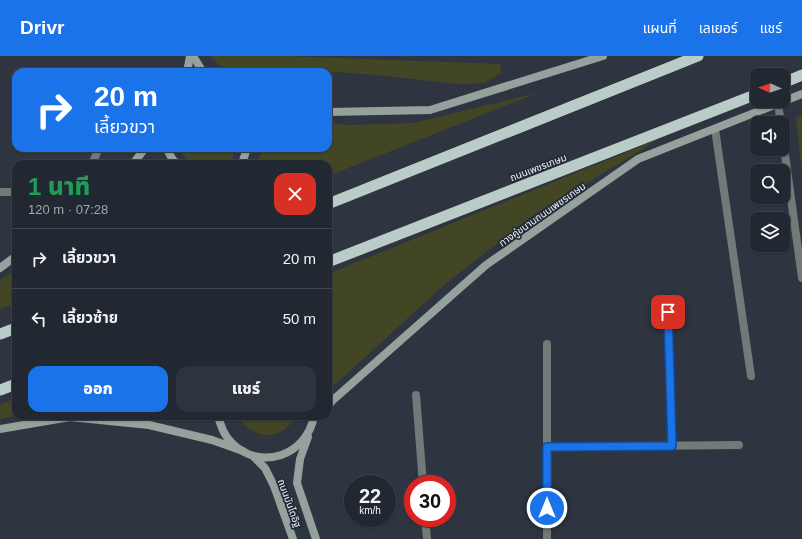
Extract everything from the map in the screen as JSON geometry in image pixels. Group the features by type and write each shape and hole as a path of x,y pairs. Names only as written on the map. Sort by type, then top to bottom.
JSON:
{"highway":[{"path":"332,202 698,56"},
{"path":"790,81 802,75"},
{"name":"ถนนเพชรเกษม","path":"332,260 750,97"},
{"path":"0,334 12,330"},
{"path":"0,390 12,386"}],"main road":[{"path":"188,68 190,56"},
{"path":"193,56 200,68"},
{"path":"332,112 430,110 603,56"},
{"name":"ทางคู่ขนานถนนเพชรเกษม","path":"790,99 802,94"},
{"name":"ทางคู่ขนานถนนเพชรเกษม","path":"332,401 486,265 638,159 768,108"},
{"path":"0,268 12,259"},
{"path":"0,429 52,420"},
{"path":"103,420 149,425 212,440 253,456 266,458 279,456 293,450 304,441 317,420"},
{"path":"219,420 223,432 231,443 242,451"},
{"path":"311,429 313,420"},
{"name":"ถนนบันไดอิฐ","path":"311,429 300,459 297,483 316,539"},
{"name":"ถนนบันไดอิฐ","path":"253,456 265,468 274,486 293,539"}],"street":[{"path":"715,129 751,376"},
{"path":"785,156 802,278"},
{"path":"0,192 12,192"},
{"path":"668,312 672,446"},
{"path":"547,344 547,539"},
{"path":"416,395 422,475"},
{"path":"547,447 739,445"},
{"path":"426,527 427,539"}],"green space":[{"path":"285,56 500,64 501,73 485,83 458,84 332,72 332,68 223,68 210,57"},
{"path":"537,93 332,174 332,160 257,160 262,152 332,152 332,123 348,125 413,123"},
{"path":"802,115 802,171 796,118"},
{"path":"659,139 528,219 443,286 332,387 332,272"},
{"path":"234,152 232,160 189,160 181,153"},
{"path":"12,272 12,304 0,309 0,280"},
{"path":"12,400 12,417 0,419 0,405"},
{"path":"241,420 292,420 283,430 275,434 267,435 259,434 244,424"}],"route":[{"path":"547,508 547,447 672,446 668,312"}]}
